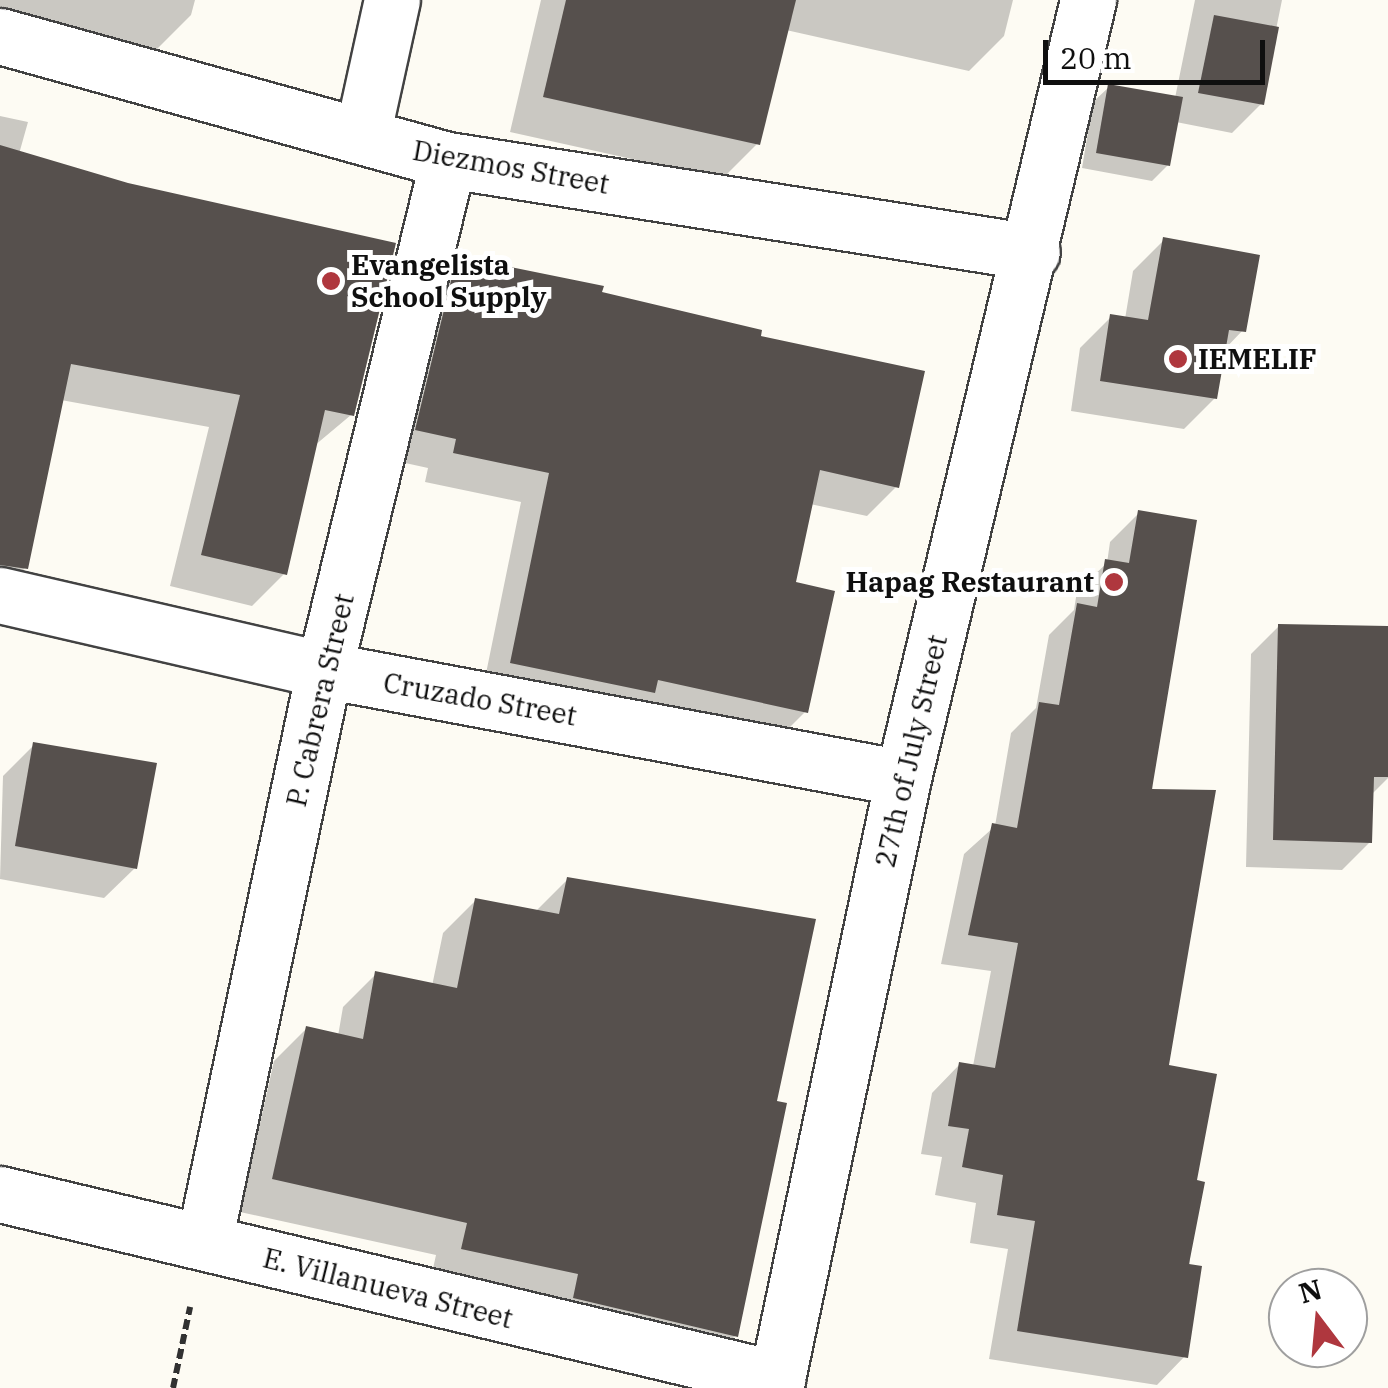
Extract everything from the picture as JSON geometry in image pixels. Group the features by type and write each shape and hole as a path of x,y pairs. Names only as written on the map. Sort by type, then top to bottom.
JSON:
{"street":[{"path":"362,136 392,0"},
{"name":"27th of July Street","path":"776,1384 903,778 1032,252 1088,0"},
{"name":"Diezmos Street","path":"0,36 448,160 1032,252"},
{"name":"P. Cabrera Street","path":"204,1242 324,670 448,160"},
{"name":"Cruzado Street","path":"0,595 324,670 903,778"},
{"name":"E. Villanueva Street","path":"0,1194 776,1384"}],"path":[{"path":"173,1388 204,1242"}],"building":[{"path":"566,0 796,0 760,145 543,97"},
{"path":"1214,15 1279,27 1264,105 1198,93"},
{"path":"1108,84 1183,97 1170,166 1096,153"},
{"path":"0,145 128,183 396,243 354,416 325,410 287,575 201,555 240,395 71,364 28,569 0,565"},
{"path":"1163,237 1260,255 1246,332 1229,330 1217,399 1100,381 1110,314 1148,320"},
{"path":"457,256 604,286 602,292 762,330 761,336 925,371 899,488 820,470 796,582 835,591 808,713 658,680 655,693 510,663 549,473 453,453 456,439 415,430"},
{"path":"1138,510 1197,520 1152,789 1216,790 1169,1065 1217,1074 1197,1180 1205,1182 1189,1264 1202,1266 1188,1358 1017,1331 1035,1221 997,1215 1003,1175 962,1167 969,1129 948,1126 959,1062 995,1068 1018,943 968,935 992,823 1017,828 1039,702 1059,705 1077,603 1097,607 1105,559 1129,563"},
{"path":"1278,624 1388,626 1388,777 1374,777 1372,843 1273,840"},
{"path":"33,742 157,763 137,869 15,846"},
{"path":"567,877 816,919 777,1101 787,1103 738,1337 573,1298 578,1274 461,1249 467,1223 272,1179 306,1026 363,1039 375,971 457,988 475,898 559,914"}],"place":[{"name":"Evangelista School Supply","path":"331,281"},
{"name":"IEMELIF","path":"1178,359"},
{"name":"Hapag Restaurant","path":"1114,582"}]}
